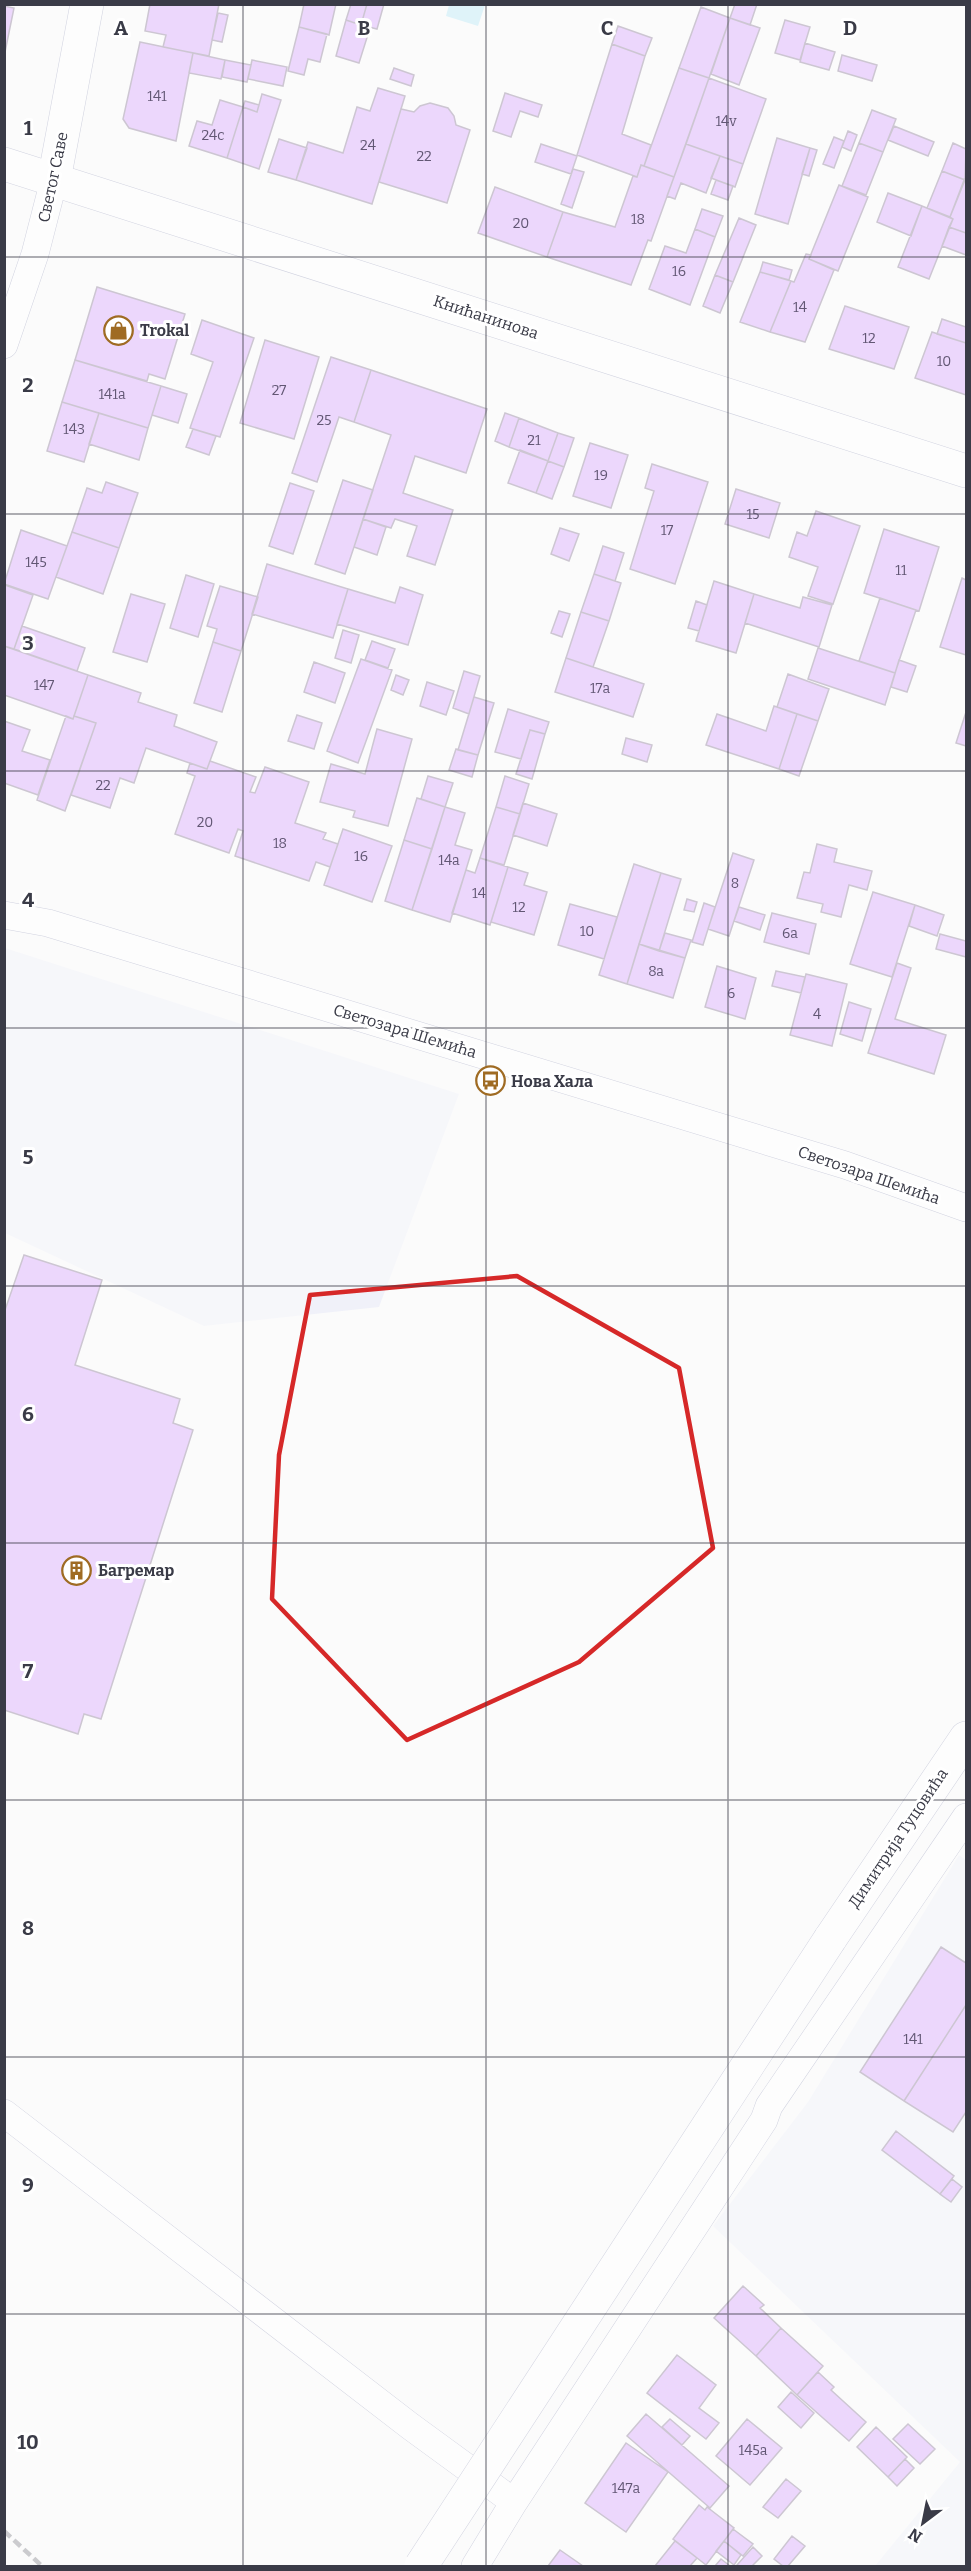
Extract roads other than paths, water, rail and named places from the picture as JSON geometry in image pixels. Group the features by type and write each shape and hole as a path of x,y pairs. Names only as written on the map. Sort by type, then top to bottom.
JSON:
{"main road":[{"name":"Светог Саве","path":"54,180 87,4"},
{"name":"Книћанинова","path":"4,164 966,471"},
{"name":"Димитрија Туцовића","path":"421,2566 830,1939 966,1738"}],"street":[{"name":"Светог Саве","path":"4,345 35,254 54,180"},
{"name":"Светозара Шемића","path":"4,897 48,923"},
{"name":"Светозара Шемића","path":"4,915 48,923 845,1165 966,1208"},
{"path":"475,2566 514,2502 764,2120 769,2106 966,1816"},
{"path":"4,2113 514,2502"}],"water":[{"path":"449,5 485,5 478,26 446,16"}],"railway":[{"path":"4,2531 42,2566"}],"place":[{"name":"Trokal","path":"119,330"},
{"name":"Нова Хала","path":"490,1081"},
{"name":"Багремар","path":"77,1570"}]}
